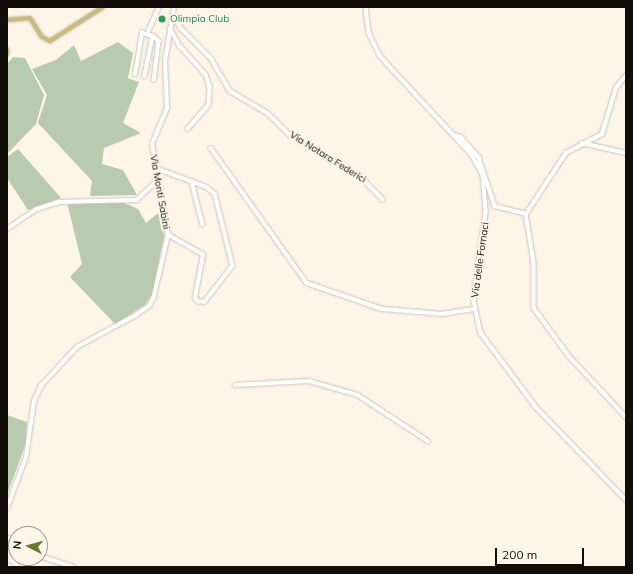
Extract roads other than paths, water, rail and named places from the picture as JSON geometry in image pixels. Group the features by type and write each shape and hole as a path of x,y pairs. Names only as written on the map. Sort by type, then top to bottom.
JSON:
{"main road":[{"path":"7,20 28,17 42,37 50,41 103,7"},
{"path":"7,49 7,54"}],"street":[{"path":"147,34 159,7"},
{"name":"Via Monti Sabini","path":"7,508 26,457 34,401 40,388 77,347 149,306 168,236 152,144 166,108 167,42 174,15 174,7"},
{"name":"Via delle Fornaci","path":"366,7 368,30 380,56 454,135 478,164 487,193 474,309 485,341 514,380 564,439 626,500"},
{"name":"Via Notaro Federici","path":"174,15 181,28 211,58 230,91 265,111 289,134 362,178 383,200"},
{"path":"170,28 180,46 206,75 210,87 209,104 188,130"},
{"path":"135,75 142,33 153,36 158,43 167,47"},
{"path":"146,76 153,36"},
{"path":"158,43 167,42"},
{"path":"154,80 158,43"},
{"path":"626,75 616,88 603,133 581,143 565,154 526,214 534,263 532,294 535,309 569,356 626,417"},
{"path":"454,135 459,136 479,158 495,206 526,214"},
{"path":"581,143 626,153"},
{"path":"211,148 307,283 382,309 439,314 474,309"},
{"path":"155,168 192,182 215,194 233,259 230,273 205,302 198,302 195,298 203,255 168,236"},
{"path":"7,229 37,209 59,202 137,200 158,180"},
{"path":"192,182 203,225"},
{"path":"234,385 309,381 358,395 428,441"},
{"path":"48,559 71,567"},
{"path":"7,565 11,567"}],"place":[{"name":"Olimpia Club","path":"162,19"}]}
